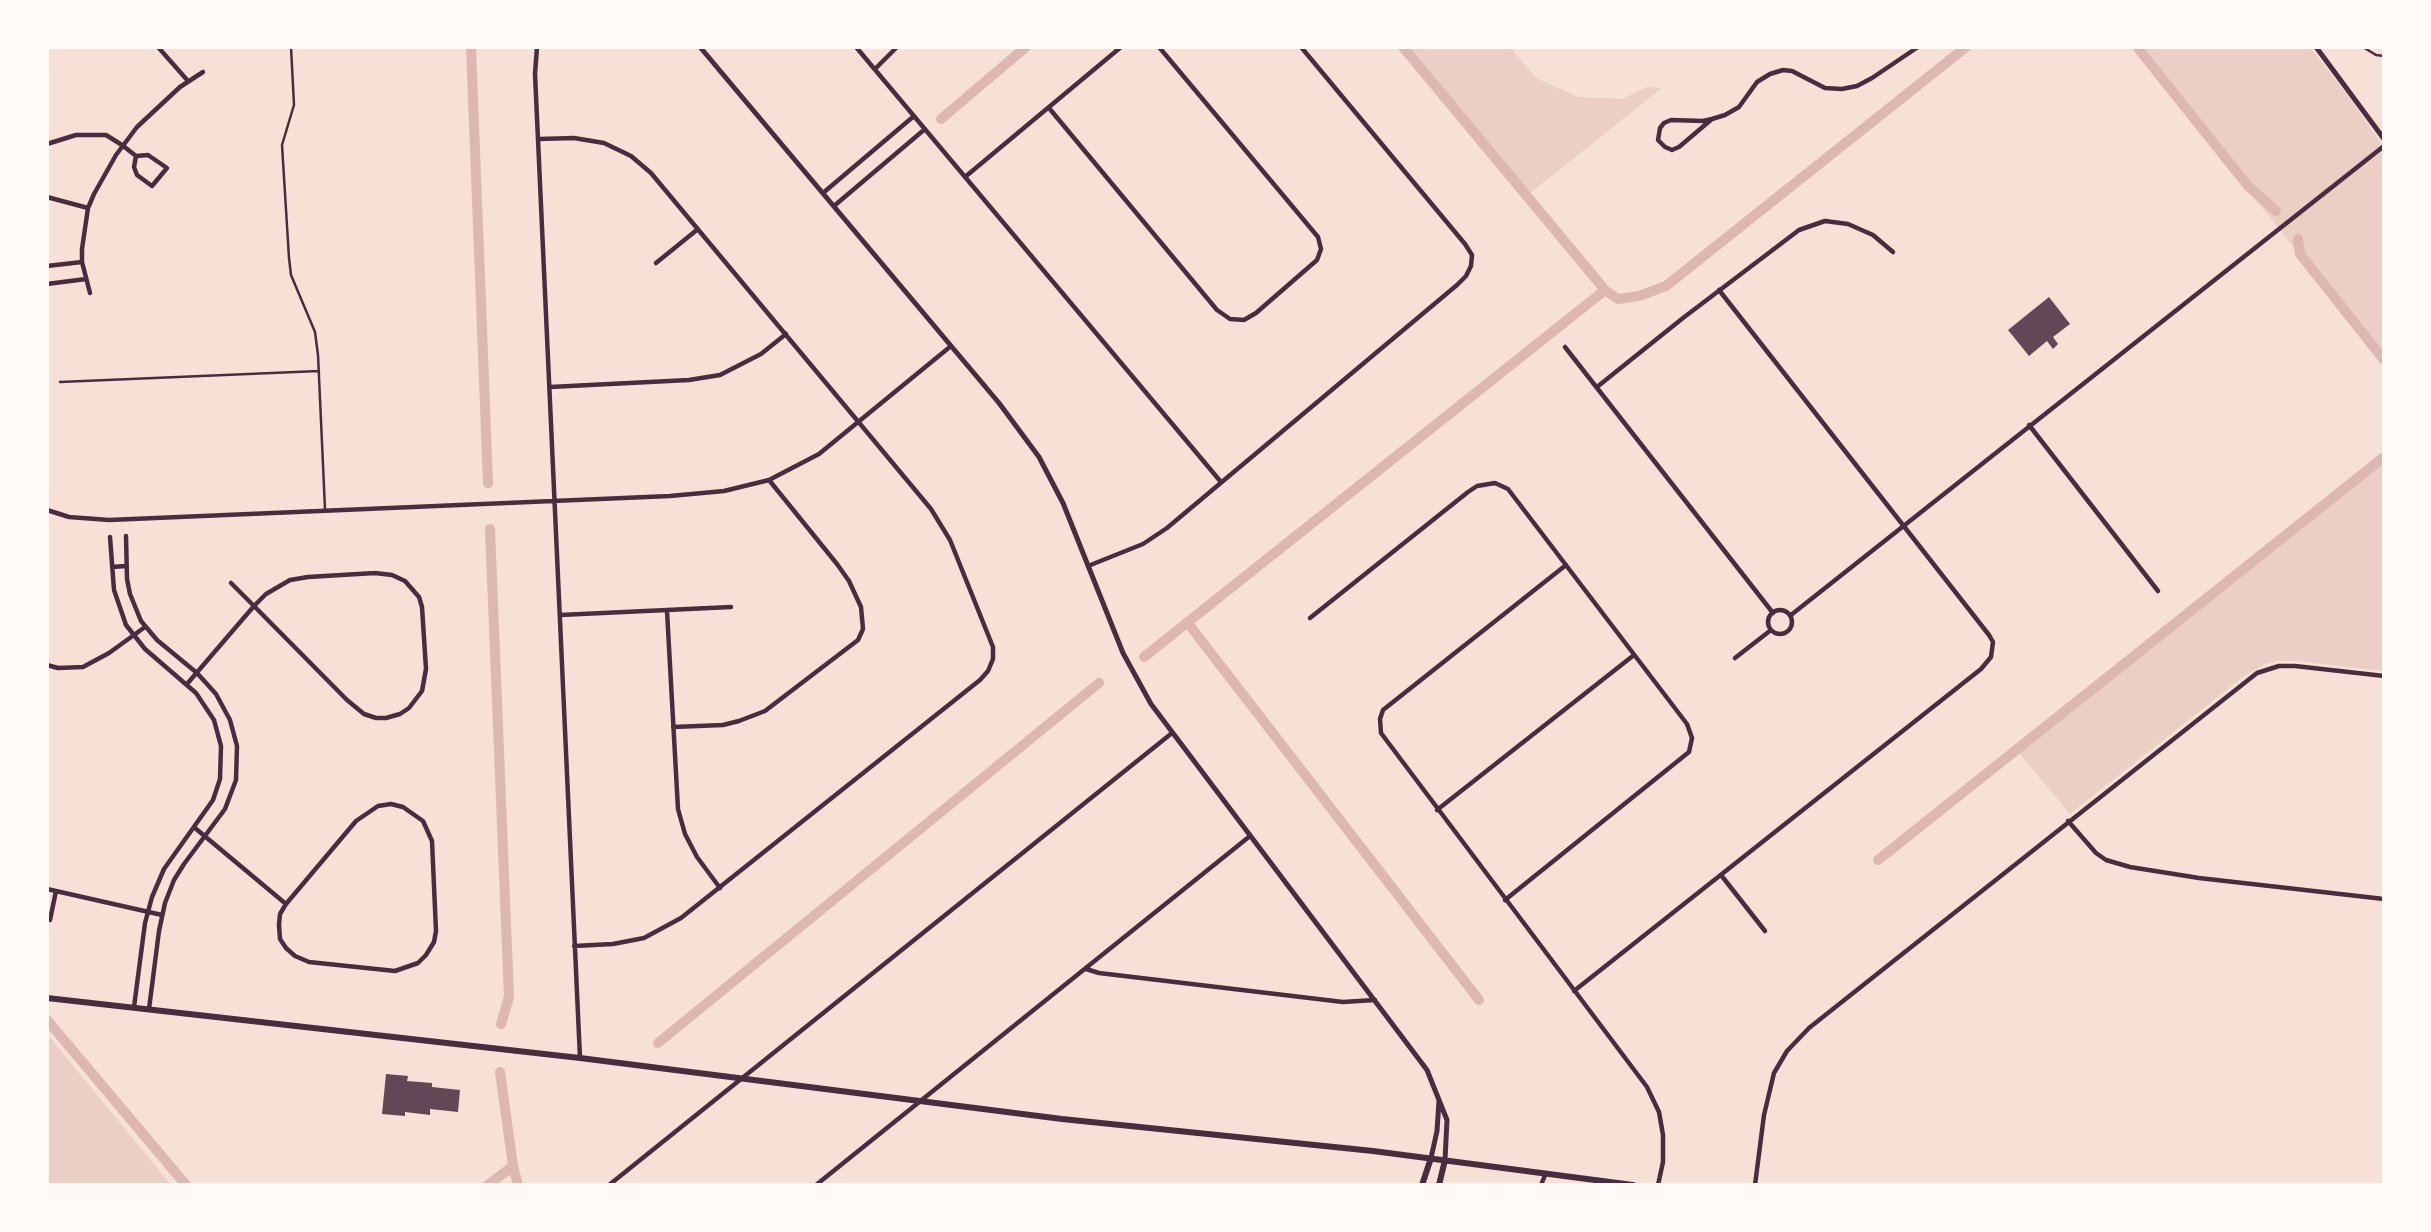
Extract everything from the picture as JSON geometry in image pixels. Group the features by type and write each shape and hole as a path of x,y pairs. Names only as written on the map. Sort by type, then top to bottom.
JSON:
{"main road":[{"path":"48,997 580,1058 1062,1119 1431,1158 1633,1185"},
{"path":"1422,1185 1431,1158"},
{"path":"1439,1185 1445,1160"}],"street":[{"path":"158,47 188,81"},
{"path":"537,47 535,63 580,1058"},
{"path":"700,47 951,346 1040,457 1063,503 1112,629 1151,704 1427,1070 1447,1120 1445,1160"},
{"path":"856,47 1221,482"},
{"path":"875,69 897,47"},
{"path":"965,177 1121,47"},
{"path":"1049,108 1217,310 1230,319 1244,320 1256,313 1317,260 1321,249 1318,237 1159,47"},
{"path":"1088,566 1121,554 1156,536 1457,285 1471,266 1472,255 1465,244 1301,47"},
{"path":"1712,119 1672,150 1658,139 1660,128 1671,120 1703,121 1725,115 1740,107 1757,82 1770,74 1783,70 1792,71 1825,88 1842,89 1857,86 1872,78 1918,47"},
{"path":"2316,47 2384,139"},
{"path":"90,293 82,262 83,235 88,208 100,183 122,145 157,107 203,72"},
{"path":"823,193 914,116"},
{"path":"834,206 925,129"},
{"path":"47,144 76,135 106,135 136,156 154,157 167,167 152,186 137,175 134,167 136,156"},
{"path":"539,139 574,138 604,143 631,156 651,173 913,484 950,540 993,646 993,659 980,680 681,918 655,934 612,944 574,946"},
{"path":"1791,615 2384,146"},
{"path":"47,197 88,208"},
{"path":"1597,387 1783,241 1814,223 1825,221 1848,224 1873,234 1893,252"},
{"path":"656,263 698,229"},
{"path":"47,266 82,262"},
{"path":"47,284 86,279"},
{"path":"1574,991 1987,664 1992,649 1989,635 1719,290"},
{"path":"550,387 689,380 720,375 761,355 786,334"},
{"path":"47,510 69,517 109,520 705,494 740,488 769,480 819,454 951,346"},
{"path":"1565,348 1773,612"},
{"path":"2029,425 2158,591"},
{"path":"673,727 723,725 765,710 858,639 863,629 861,607 849,581 769,480"},
{"path":"1310,618 1468,492 1477,486 1495,483 1508,489 1687,724 1692,738 1689,752 1506,900"},
{"path":"126,536 130,594 145,628 209,686 223,704 237,746 232,792 220,819 174,880 162,915 149,1009"},
{"path":"110,537 112,568 121,615 133,636 145,649 187,684 209,710 221,746 220,779 213,800 164,869 152,897 147,912 134,1007"},
{"path":"1566,565 1458,649 1382,713 1381,733 1640,1077 1654,1101 1661,1122 1662,1162 1658,1185"},
{"path":"112,568 126,566"},
{"path":"187,684 254,606 278,586 290,580 308,577 376,573 392,575 405,581 419,597 426,669 422,691 409,708 400,714 386,718 364,714 347,700 254,606 231,583"},
{"path":"559,615 731,607"},
{"path":"1771,630 1769,619 1773,612 1780,610 1791,615"},
{"path":"667,611 676,785 681,824 697,857 720,888"},
{"path":"1771,630 1783,634 1790,630 1793,623 1791,615"},
{"path":"47,665 58,668 83,667 145,628"},
{"path":"1735,658 1771,630"},
{"path":"1437,810 1634,655"},
{"path":"1755,1185 1770,1086 1779,1063 1795,1041 2257,673 2279,666 2295,666 2384,676"},
{"path":"608,1185 1172,733"},
{"path":"391,804 403,807 423,821 432,841 436,931 434,942 426,956 418,963 395,971 309,962 295,956 280,939 280,914 286,905 356,821 367,812 378,806 391,804"},
{"path":"2068,821 2096,853 2106,860 2130,867 2384,900"},
{"path":"195,828 286,905"},
{"path":"821,1183 1250,836"},
{"path":"1721,875 1765,931"},
{"path":"47,889 162,915"},
{"path":"50,920 56,891"},
{"path":"1085,968 1099,973 1331,1001 1375,1000"},
{"path":"1431,1158 1440,1098"},
{"path":"1541,1185 1546,1173"}],"lane":[{"path":"291,47 294,105 282,145 289,258 294,282 315,331 325,510"},
{"path":"2363,47 2376,55 2384,56"},
{"path":"60,382 319,371"}],"shaded area":[{"path":"1399,47 1510,47 1536,78 1578,97 1622,99 1647,87 1662,88 1524,198"},
{"path":"2131,47 2310,47 2384,148 2384,364 2281,231"},
{"path":"2384,462 2384,671 2296,661 2265,664 2243,677 2070,814 2018,752"},
{"path":"47,1034 171,1185 47,1185"}],"building":[{"path":"2049,297 2070,324 2053,337 2058,344 2053,349 2047,341 2029,356 2008,330"},
{"path":"386,1074 408,1076 407,1081 432,1083 432,1087 460,1090 458,1112 430,1109 430,1115 405,1112 405,1116 382,1114"}],"waterway":[{"path":"471,47 488,483"},
{"path":"941,119 1026,47"},
{"path":"1403,47 1605,290 1618,299 1639,296 1666,286 1966,47"},
{"path":"2137,47 2248,186 2276,211"},
{"path":"2298,239 2300,254 2384,360"},
{"path":"1144,657 1605,290"},
{"path":"1878,860 2384,457"},
{"path":"490,529 509,997 501,1024"},
{"path":"1187,622 1479,1000"},
{"path":"658,1043 1099,683"},
{"path":"47,1020 186,1185"},
{"path":"500,1072 518,1185"},
{"path":"488,1185 513,1166"}]}
